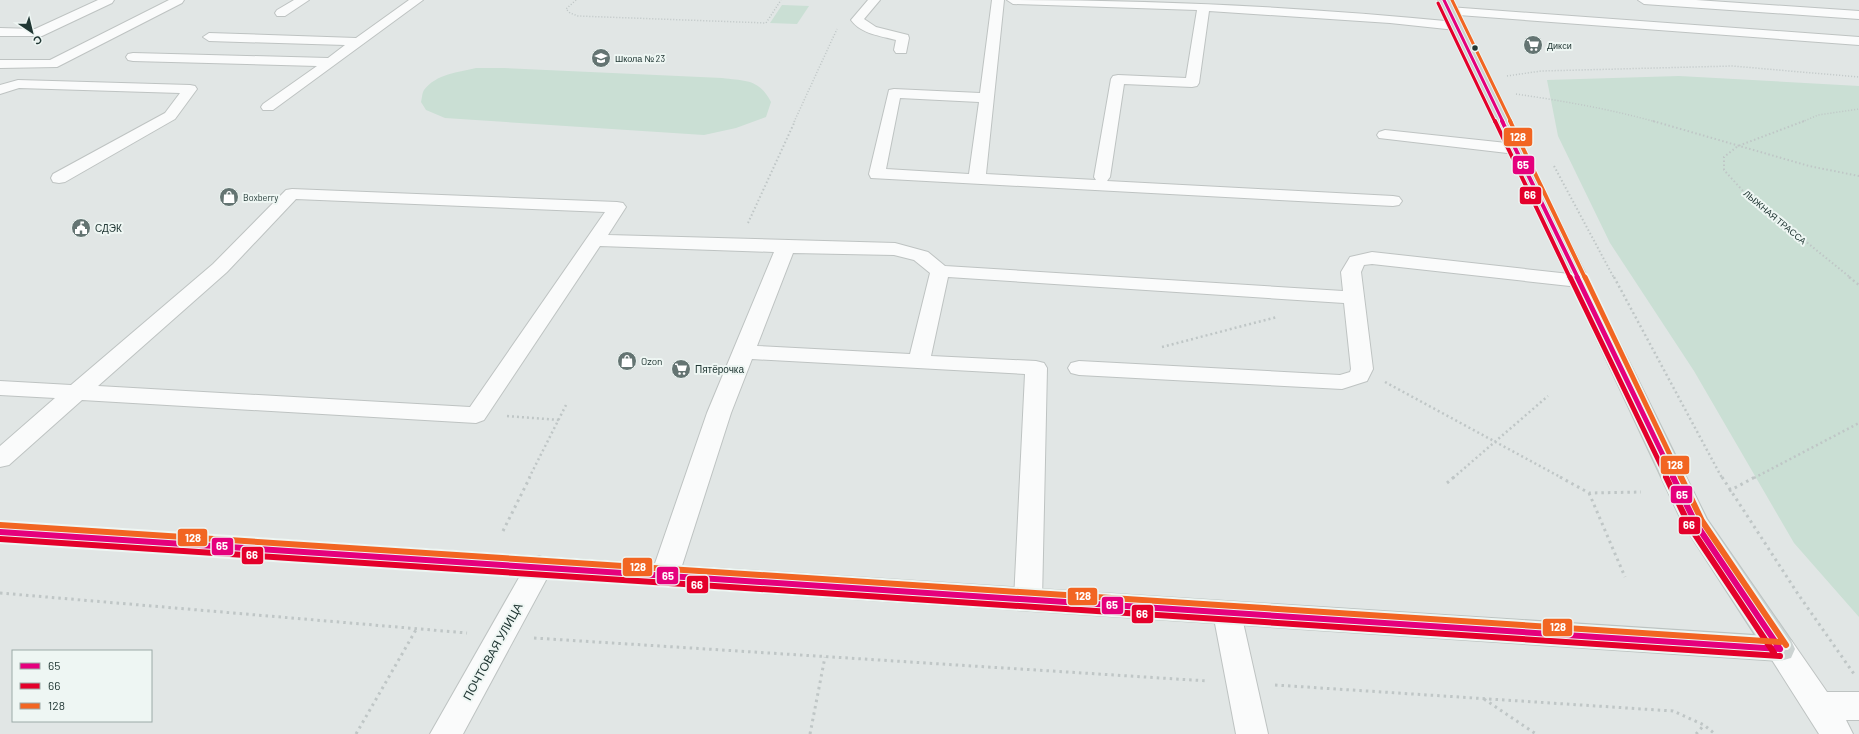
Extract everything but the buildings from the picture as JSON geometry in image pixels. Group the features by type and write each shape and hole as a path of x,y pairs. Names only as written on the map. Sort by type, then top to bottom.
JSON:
{"main road":[{"path":"1450,12 1696,524 1780,649"},
{"path":"0,532 1780,649"}],"street":[{"path":"0,32 38,33 108,0"},
{"path":"0,64 52,64 178,0"},
{"path":"281,13 303,0"},
{"path":"268,107 418,0"},
{"path":"874,0 857,20 872,30 903,38 901,50"},
{"path":"977,179 998,0"},
{"path":"1013,0 1204,7 1390,19 1450,12 1859,41"},
{"path":"1644,0 1859,15"},
{"path":"1102,177 1118,79 1192,83 1204,7"},
{"path":"209,37 359,42"},
{"path":"132,57 331,62"},
{"path":"0,90 18,84 190,89 170,116 59,178"},
{"path":"987,98 894,93 877,174 1393,201"},
{"path":"1385,135 1516,149"},
{"path":"0,388 78,392 476,415 617,207 292,194 220,268 78,392 0,459"},
{"path":"595,240 786,247 895,249 921,256 940,272 1353,298"},
{"path":"665,575 719,413 786,247"},
{"path":"1079,368 1342,382 1359,376 1362,369 1351,272 1357,261 1372,258 1580,281"},
{"path":"919,361 940,272"},
{"path":"743,352 1036,368 1028,600"},
{"name":"ПОЧТОВАЯ УЛИЦА","path":"446,734 538,567"},
{"path":"1227,612 1252,734"},
{"path":"1780,649 1837,734"},
{"path":"1818,706 1859,706"}],"path":[{"path":"576,0 566,9 570,13 578,16 766,23 782,0"},
{"path":"738,245 837,29"},
{"path":"1507,76 1541,71 1732,66 1859,77"},
{"path":"1503,70 1509,82"},
{"path":"1512,88 1519,101"},
{"path":"1515,94 1558,100 1628,114 1685,129 1809,166 1859,176"},
{"name":"ЛЫЖНАЯ ТРАССА","path":"1859,108 1818,115 1786,129 1738,146 1724,157 1724,170 1743,192 1859,285"},
{"path":"1553,164 1729,491 1798,594 1855,675"},
{"path":"1155,348 1285,315"},
{"path":"1362,369 1589,493 1640,492"},
{"path":"1447,483 1548,396"},
{"path":"504,531 566,405"},
{"path":"476,415 559,420"},
{"path":"1729,491 1859,423"},
{"path":"1589,493 1624,577"},
{"path":"0,593 501,635 1673,711 1704,725 1715,734"},
{"path":"356,734 417,628"},
{"path":"810,734 825,657"},
{"path":"1484,699 1536,734"},
{"path":"1696,734 1704,725"}],"green space":[{"path":"782,5 809,6 797,24 770,23"},
{"path":"476,68 722,78 751,82 762,89 771,102 766,117 736,128 704,135 445,118 426,110 421,102 423,91 429,85 435,80 448,74"},
{"path":"1679,76 1859,86 1859,617 1794,543 1694,371 1610,243 1558,136 1547,80"}],"transit line":[{"name":"65","path":"1444,0 1696,524 1780,649"},
{"name":"128","path":"1452,0 1702,521 1786,645"},
{"name":"66","path":"1438,3 1690,527 1774,653"},
{"name":"128","path":"0,525 1780,642"},
{"name":"65","path":"0,532 1780,649"},
{"name":"66","path":"0,539 1780,656"}],"place":[{"name":"Дикси","path":"1533,45"},
{"name":"Школа № 23","path":"601,58"},
{"name":"Boxberry","path":"229,197"},
{"name":"СДЭК","path":"81,228"},
{"name":"Ozon","path":"627,361"},
{"name":"Пятёрочка","path":"681,369"}]}
